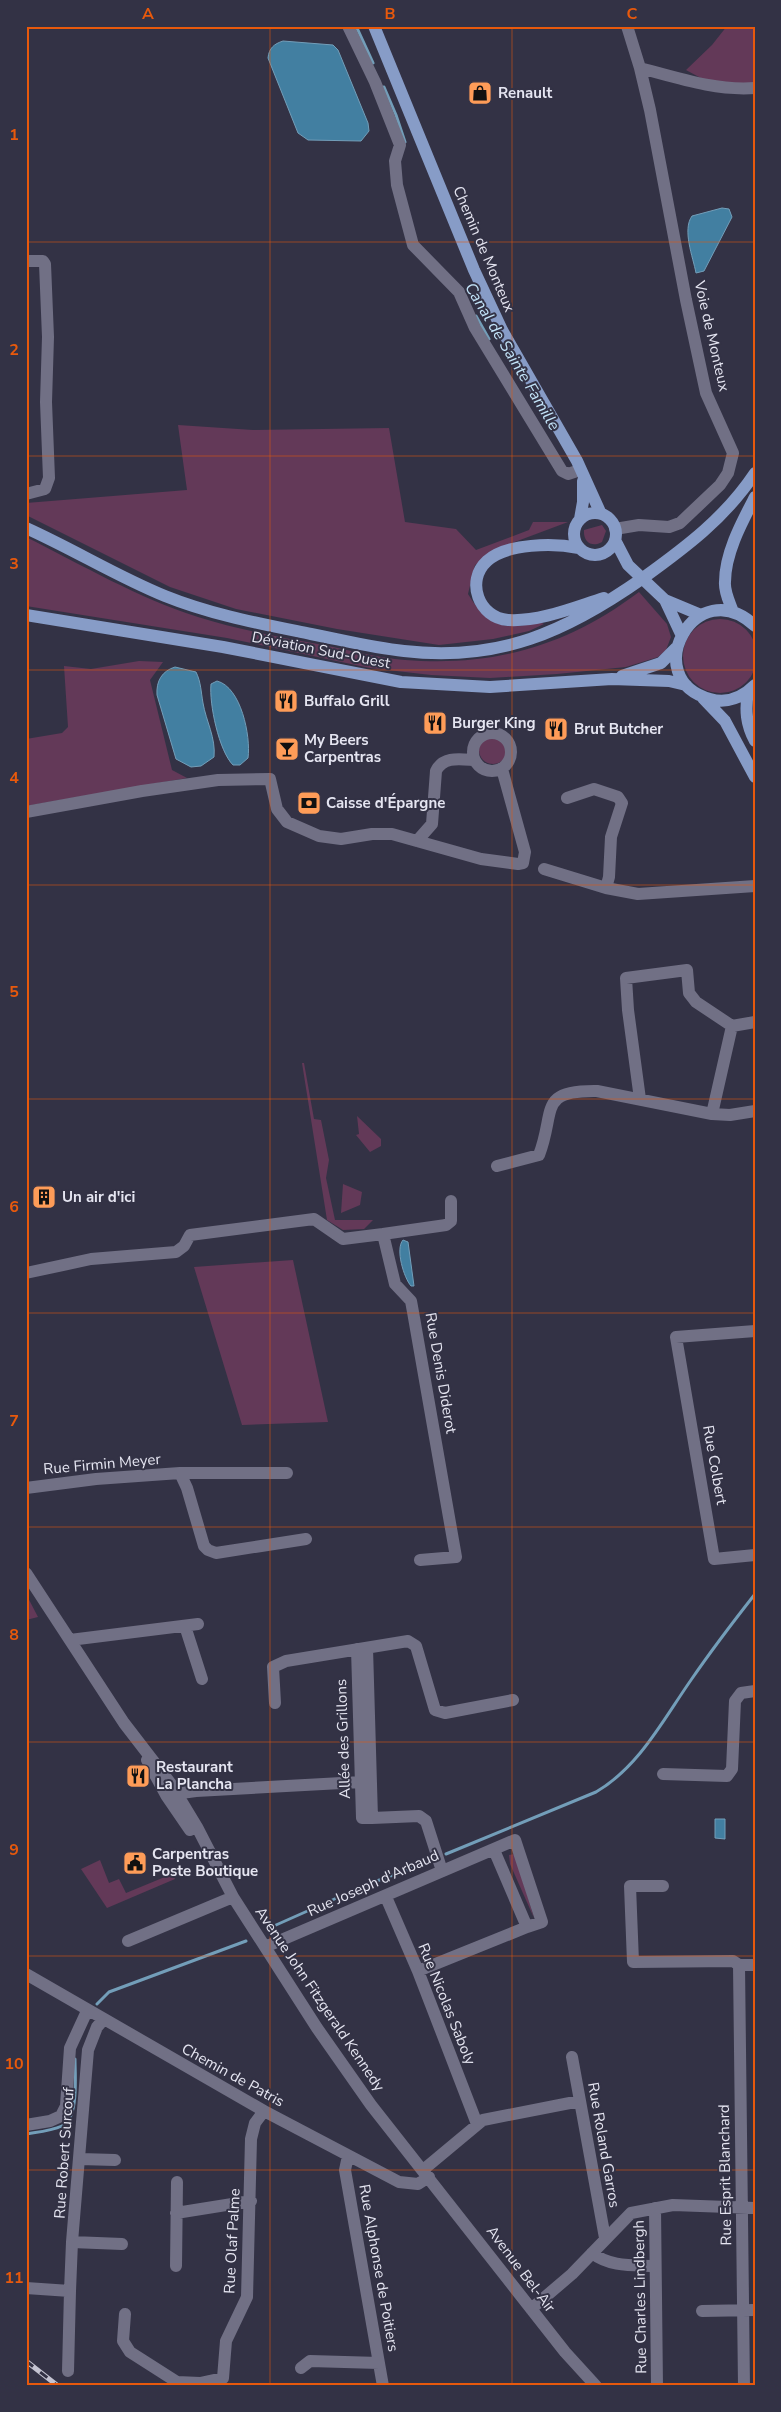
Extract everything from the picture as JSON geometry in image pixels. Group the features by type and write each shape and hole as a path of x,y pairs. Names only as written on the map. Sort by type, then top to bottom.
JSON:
{"main road":[{"name":"Chemin de Monteux","path":"374,26 474,270 502,330 581,473 601,514"},
{"path":"579,548 574,536 583,502 581,473"},
{"path":"26,528 137,583 192,606 249,622 403,651 457,653 503,647 528,641 564,627 621,592 706,531 732,503 755,473"},
{"path":"733,612 724,583 726,570 738,531 755,497"},
{"path":"621,592 558,612 528,619 507,620 491,615 478,597 476,579 481,568 488,560 498,555 540,544 577,524 592,513 601,514 610,520 629,567"},
{"path":"540,544 579,548 591,555 600,554 609,549 615,534"},
{"path":"600,554 629,567 663,598 701,615"},
{"path":"663,598 681,634"},
{"path":"755,626 733,612 712,611 693,620 681,634 676,648 679,674 686,685 703,698 725,721 755,777"},
{"name":"Déviation Sud-Ouest","path":"26,615 223,647 401,682 490,687 612,679"},
{"path":"612,679 661,663 676,648"},
{"path":"612,679 669,681 686,685"},
{"path":"703,698 727,701 752,688"},
{"path":"752,688 746,713 749,731 755,740"}],"street":[{"path":"348,26 400,145 395,162 397,184 413,245 459,292 475,328 562,471 568,474 581,473"},
{"name":"Voie de Monteux","path":"615,534 639,525 669,527 680,523 720,485 728,473 733,453 706,393 640,68 627,26"},
{"path":"640,68 721,88 755,88"},
{"path":"26,261 43,262 45,264 48,337 46,402 50,478 45,489 26,494"},
{"path":"417,841 432,824 438,766 448,760 474,760 486,770 502,769 509,762 511,749 509,741 499,734 491,732 480,737 473,748 474,760"},
{"path":"26,812 142,791 218,780 270,779 277,809 287,822 319,836 341,839 372,834 392,834 481,860 523,863 525,852 502,769"},
{"path":"567,798 594,789 618,797 622,803 611,837 609,877 606,888"},
{"path":"544,869 606,888 638,894 755,886"},
{"path":"640,1099 628,1010 626,978 687,970 689,993 696,1002 732,1026 755,1022"},
{"path":"712,1114 732,1026"},
{"path":"497,1166 540,1155 553,1102 562,1094 580,1090 597,1091 712,1114 730,1115 755,1111"},
{"path":"26,1273 91,1259 176,1252 184,1246 190,1235 314,1219 343,1239 446,1225 452,1221 451,1201"},
{"name":"Rue Denis Diderot","path":"383,1234 395,1284 411,1301 439,1450 456,1557 420,1560"},
{"name":"Rue Colbert","path":"755,1331 676,1337 714,1559 755,1555"},
{"name":"Rue Firmin Meyer","path":"26,1488 96,1479 180,1474 287,1472"},
{"name":"Rue Firmin Meyer","path":"180,1474 188,1488 204,1546 208,1550 216,1553 306,1539"},
{"name":"Avenue John Fitzgerald Kennedy","path":"26,1572 171,1794 233,1897 328,2044 371,2105 426,2174"},
{"path":"70,1640 192,1625 202,1679"},
{"path":"275,1702 273,1667 286,1661 408,1641 416,1646 435,1710 445,1713 513,1700"},
{"name":"Allée des Grillons","path":"362,1648 372,1818 362,1818 360,1782 362,1648"},
{"path":"663,1774 727,1776 732,1769 735,1701 741,1692 755,1691"},
{"path":"171,1794 360,1782"},
{"path":"372,1818 419,1816 426,1821 442,1870"},
{"name":"Rue Joseph d'Arbaud","path":"265,1947 515,1840 542,1922 527,1927"},
{"path":"418,1971 527,1927 494,1850"},
{"path":"663,1886 630,1886 633,1962 733,1961 739,1965 755,1965"},
{"name":"Rue Nicolas Saboly","path":"386,1896 418,1971 477,2124"},
{"path":"128,1941 233,1897"},
{"name":"Rue Esprit Blanchard","path":"739,1965 748,2208 749,2310 744,2386"},
{"name":"Chemin de Patris","path":"26,1974 264,2111 398,2182 418,2184 426,2174"},
{"path":"26,2125 50,2121 61,2116 66,2106 70,2048 88,2011"},
{"name":"Rue Robert Surcouf","path":"68,2371 72,2242 88,2050 97,2028 103,2020"},
{"name":"Rue Roland Garros","path":"572,2057 605,2238"},
{"path":"426,2174 483,2120 580,2101"},
{"name":"Rue Olaf Palme","path":"125,2314 123,2341 130,2352 177,2382 225,2382 226,2341 247,2297 251,2201 251,2139 255,2123 264,2111"},
{"name":"Rue Alphonse de Poitiers","path":"348,2156 345,2170 383,2386"},
{"path":"80,2159 115,2160"},
{"name":"Avenue Bel-Air","path":"426,2174 531,2309 596,2386"},
{"path":"176,2266 177,2182"},
{"path":"176,2213 251,2201"},
{"path":"531,2309 559,2286 631,2213 673,2205 748,2208"},
{"name":"Rue Charles Lindbergh","path":"655,2208 657,2386"},
{"path":"72,2242 122,2244"},
{"path":"592,2253 600,2260 614,2264 655,2266"},
{"path":"26,2288 70,2291"},
{"path":"702,2312 749,2310"},
{"path":"301,2368 310,2361 378,2363"}],"shaded area":[{"path":"727,26 755,26 755,84 710,83 686,70 712,45"},
{"path":"178,425 253,430 389,428 405,522 456,529 476,550 529,530 533,522 568,522 512,543 475,565 468,594 485,616 498,624 515,626 535,623 544,624 529,631 493,639 439,645 337,629 236,609 170,587 26,515 26,503 187,490"},
{"path":"602,525 606,531 602,542 598,544 589,543 585,538 584,530"},
{"path":"26,537 132,591 198,617 228,626 385,658 438,661 469,660 499,656 528,649 557,639 585,626 612,611 639,592 667,624 671,637 666,650 658,657 626,667 490,678 431,675 370,668 227,638 26,606"},
{"path":"720,619 734,622 746,630 754,642 757,656 754,670 746,682 734,690 720,693 706,690 694,682 686,670 683,656 686,642 694,630 706,622"},
{"path":"139,661 163,662 150,680 172,770 187,778 26,806 26,739 62,733 68,727 64,666 91,669"},
{"path":"493,736 503,740 507,750 503,760 493,764 483,760 479,750 483,740"},
{"path":"302,1063 304,1063 314,1119 321,1120 329,1160 326,1178 335,1220 373,1220 364,1229 343,1230 327,1220"},
{"path":"357,1116 381,1139 381,1146 370,1152 356,1135 359,1134"},
{"path":"343,1184 362,1192 360,1205 341,1213"},
{"path":"293,1260 328,1422 242,1425 194,1267"},
{"path":"26,1594 38,1617 26,1620"},
{"path":"515,1854 534,1918 510,1864 509,1855"},
{"path":"100,1860 109,1883 119,1879 126,1893 172,1874 175,1879 107,1908 81,1869"}],"water":[{"path":"283,41 333,45 338,50 368,123 369,131 361,141 308,140 298,133 268,58 272,47"},
{"path":"722,208 729,209 732,217 704,271 696,273 688,236 689,222 692,216"},
{"path":"175,667 196,672 199,680 214,750 214,757 201,766 191,767 176,759 157,695 161,677"},
{"path":"217,681 225,685 232,692 243,714 249,749 248,758 240,765 233,765 223,749 219,738 213,715 211,693 211,684"},
{"path":"403,1240 408,1242 414,1286 411,1286 408,1282 401,1263 400,1250"},
{"path":"715,1819 725,1819 725,1839 715,1838"}],"waterway":[{"name":"Canal de Sainte Famille","path":"356,26 373,63"},
{"name":"Canal de Sainte Famille","path":"384,87 405,142"},
{"name":"Canal de Sainte Famille","path":"476,316 489,339"},
{"path":"446,1854 596,1792 611,1782 625,1770 649,1742 706,1658 755,1594"},
{"path":"267,1929 366,1885 428,1862"},
{"path":"97,2004 109,1992 246,1941"},
{"path":"26,2134 53,2129 67,2122 74,2106 75,2059"}],"railway":[{"path":"26,2361 58,2386"}],"place":[{"name":"Renault","path":"480,93"},
{"name":"Buffalo Grill","path":"286,701"},
{"name":"Burger King","path":"435,723"},
{"name":"Brut Butcher","path":"556,729"},
{"name":"My Beers Carpentras","path":"287,749"},
{"name":"Caisse d'Épargne","path":"309,803"},
{"name":"Un air d'ici","path":"44,1197"},
{"name":"Restaurant La Plancha","path":"138,1776"},
{"name":"Carpentras Poste Boutique","path":"135,1863"}]}
